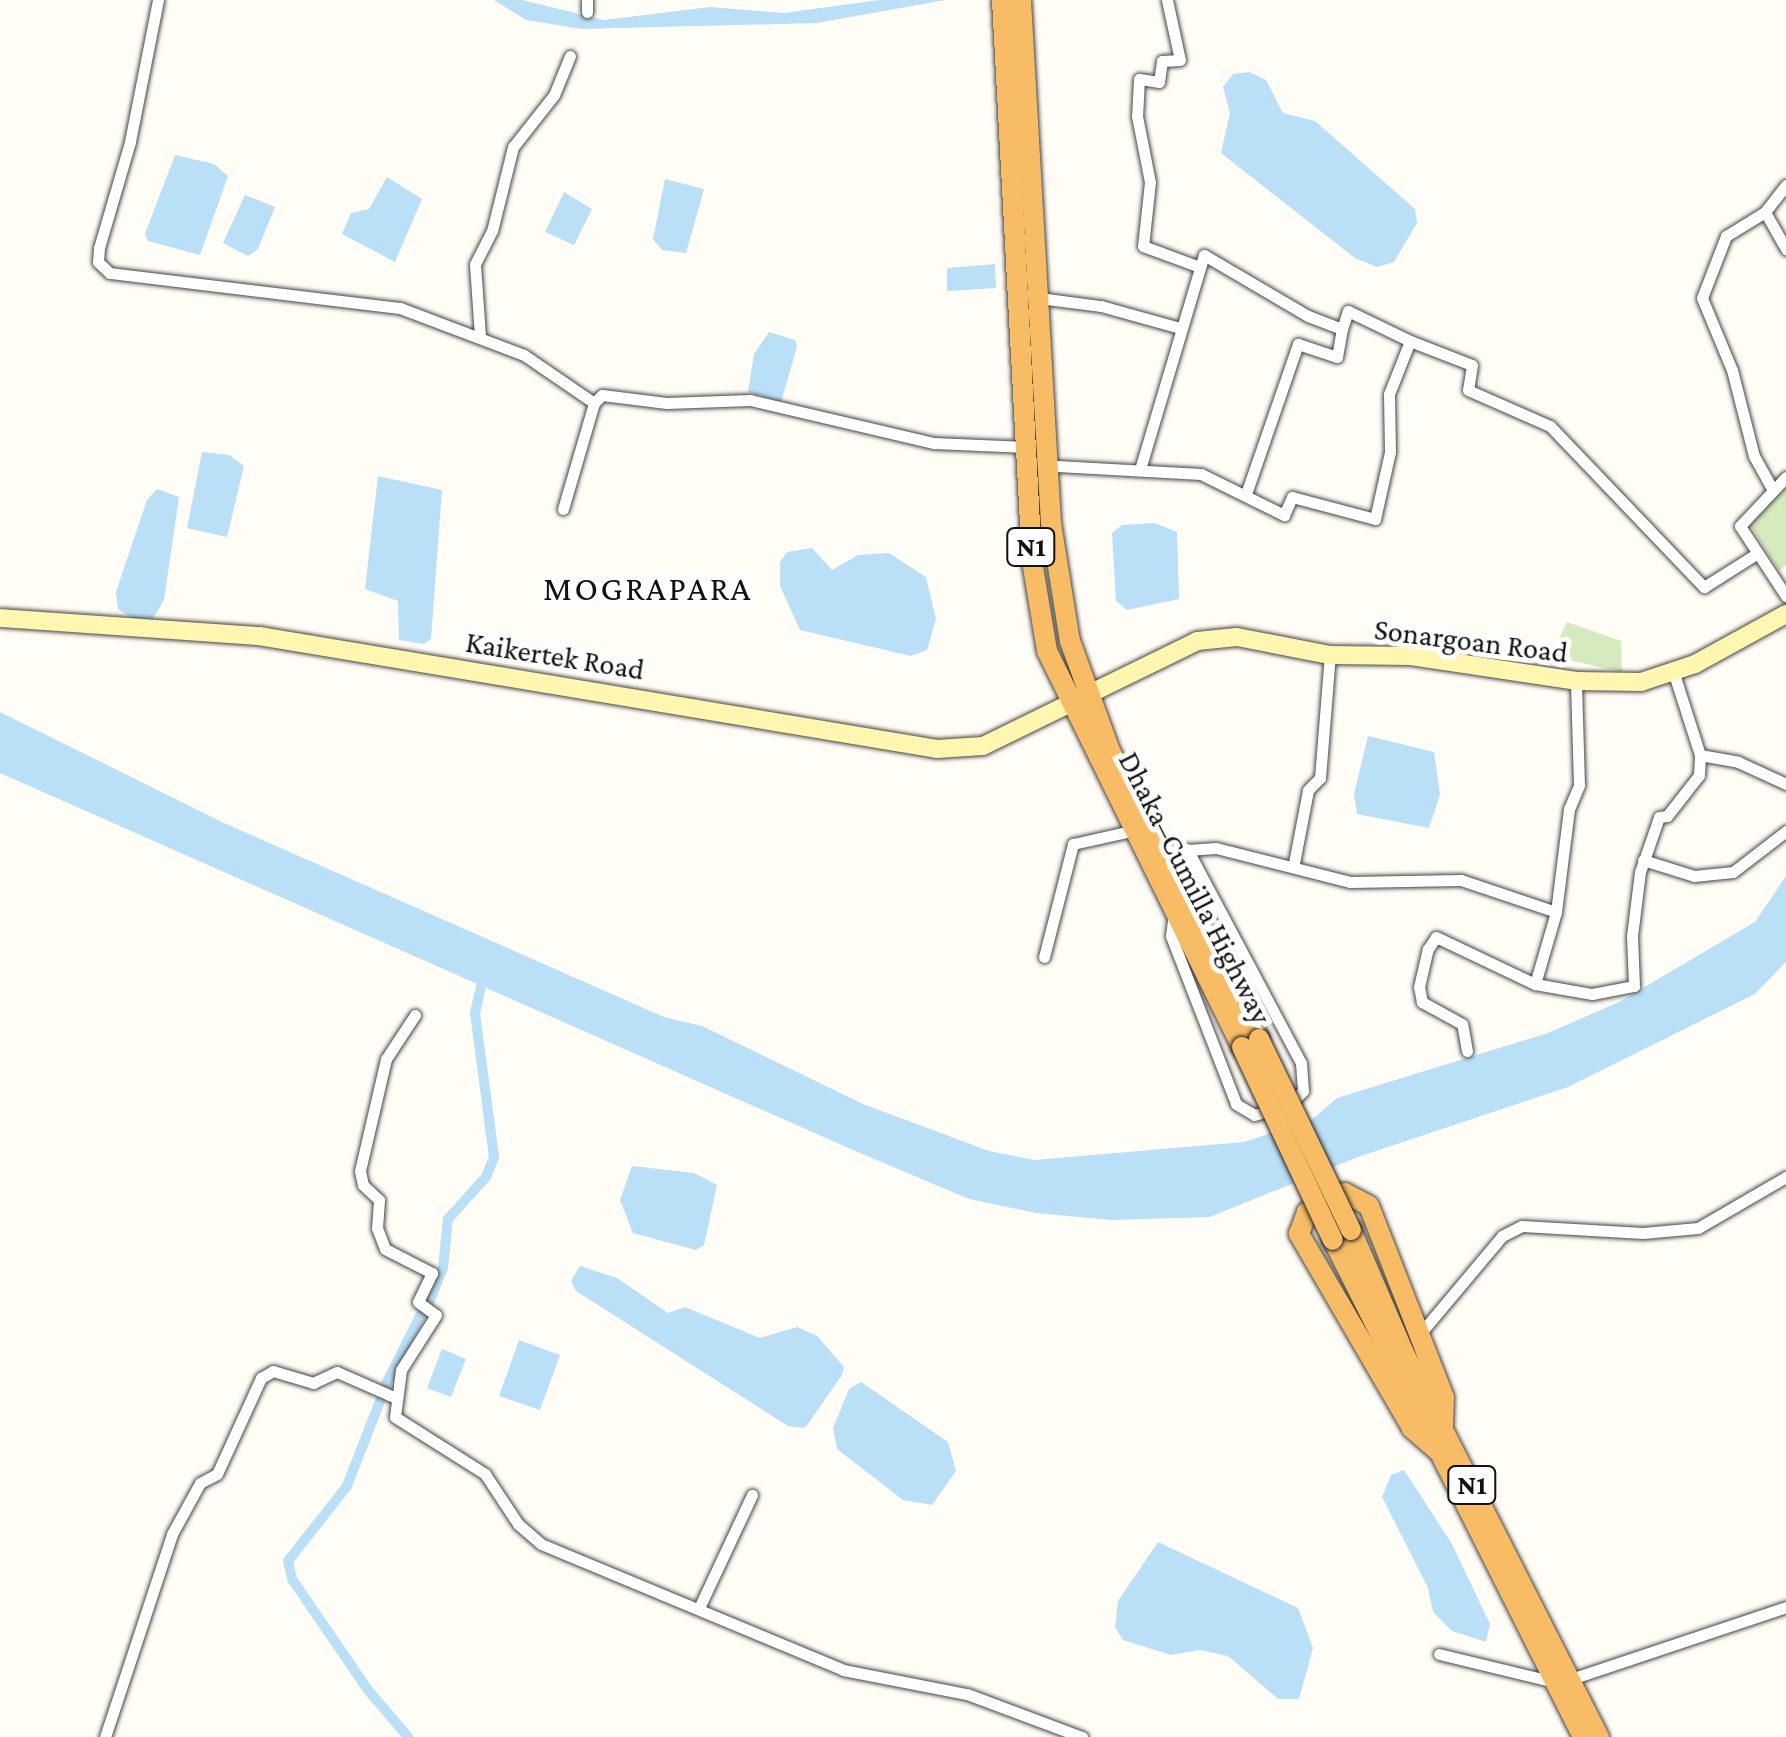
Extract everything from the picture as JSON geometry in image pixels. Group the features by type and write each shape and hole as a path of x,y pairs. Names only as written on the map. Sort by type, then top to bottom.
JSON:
{"highway":[{"name":"Dhaka–Cumilla Highway","path":"1002,0 1036,595 1047,650 1083,693 1221,963 1250,1043"},
{"name":"Dhaka–Cumilla Highway","path":"1021,0 1051,523 1070,641 1083,693 1132,831 1250,1043 1342,1235 1438,1451 1563,1680 1599,1737"},
{"path":"1039,308 1049,354 1056,466 1083,693 1180,850 1221,963"},
{"path":"1438,1451 1412,1428 1299,1234 1313,1207 1345,1193 1369,1206 1444,1397 1444,1429"},
{"name":"Dhaka–Cumilla Highway","path":"1342,1235 1444,1429 1563,1680 1583,1737"}],"main road":[{"name":"Sonargoan Road","path":"1083,693 1197,641 1236,638 1330,655 1471,662 1576,682 1642,682 1674,674 1786,614"},
{"name":"Kaikertek Road","path":"0,618 258,636 937,749 983,746 1083,693"}],"street":[{"path":"158,0 98,262 126,277 400,308 524,355 594,403"},
{"path":"1167,0 1180,60 1162,61 1158,82 1139,79 1137,116 1150,182 1142,246 1197,266"},
{"path":"480,336 476,264 492,231 514,147 554,95 570,56"},
{"path":"1772,489 1754,456 1732,370 1702,298 1726,236 1765,212 1786,185"},
{"path":"1765,212 1786,249"},
{"path":"1141,466 1197,266 1204,255 1342,330"},
{"path":"1039,308 1101,306 1180,328"},
{"path":"1246,494 1298,344 1337,357 1348,311 1472,365 1468,390 1550,426 1704,587 1756,554"},
{"path":"1056,466 1141,466 1201,474 1284,515 1292,497 1375,519 1390,452 1389,394 1410,341"},
{"path":"563,509 594,403 602,395 668,403 750,400 934,443 1026,447"},
{"path":"1786,477 1740,526 1786,596"},
{"path":"1294,864 1308,790 1320,778 1330,655"},
{"path":"1467,1051 1462,1024 1422,1002 1419,987 1432,938 1535,984 1592,994 1634,986 1632,936 1643,860 1659,817 1667,816 1695,782 1700,755 1674,674"},
{"path":"1535,984 1556,912 1568,810 1579,785 1576,682"},
{"path":"1700,755 1738,762 1786,784"},
{"path":"1044,956 1073,844 1132,831"},
{"path":"1643,860 1694,876 1733,872 1786,832"},
{"path":"1180,850 1294,864 1350,882 1461,880 1556,912"},
{"path":"1174,912 1171,936 1236,1104 1254,1115 1287,1107 1302,1091 1304,1070 1180,850"},
{"path":"416,1014 386,1060 360,1171 363,1185 378,1200 377,1228 385,1249 432,1273 418,1302 436,1315 401,1370 394,1397 395,1417 485,1474 518,1524 542,1544 843,1670 967,1694 1082,1737"},
{"path":"1419,1335 1502,1236 1522,1226 1642,1233 1698,1228 1786,1176"},
{"path":"105,1737 172,1534 200,1482 217,1474 261,1378 273,1372 313,1382 338,1372 394,1397"},
{"path":"700,1608 752,1495"},
{"path":"1439,1654 1563,1680 1786,1607"}],"green space":[{"path":"1786,489 1786,565 1779,571 1747,520"},
{"path":"1567,622 1621,641 1622,672 1551,656"}],"water":[{"path":"494,0 522,0 604,20 710,7 784,13 879,0 945,0 817,23 582,29 526,20"},
{"path":"1249,72 1266,80 1283,113 1315,121 1415,209 1417,223 1394,262 1377,267 1355,258 1221,153 1230,113 1223,87 1233,74"},
{"path":"175,155 214,164 228,176 200,255 148,241 145,234"},
{"path":"387,177 422,199 395,262 342,234 351,213 369,209"},
{"path":"665,179 704,189 686,253 662,250 653,239"},
{"path":"564,192 592,209 574,245 545,232"},
{"path":"245,195 275,207 258,249 248,256 223,243"},
{"path":"995,264 996,288 947,291 947,268"},
{"path":"769,332 795,340 797,347 781,402 748,392 754,354"},
{"path":"202,452 229,455 244,466 227,537 187,528"},
{"path":"378,476 442,490 431,639 424,644 399,640 398,601 365,589"},
{"path":"157,489 179,497 164,600 152,620 132,618 118,609 116,592 147,500"},
{"path":"1155,523 1177,532 1179,599 1127,610 1116,601 1112,533 1122,525"},
{"path":"812,548 832,570 858,555 889,553 926,577 936,619 927,650 911,656 800,630 780,586 780,562 787,552"},
{"path":"0,712 224,823 664,1017 702,1026 863,1104 989,1151 1034,1160 1244,1142 1313,1119 1337,1098 1548,1033 1619,1002 1755,922 1786,876 1786,962 1755,994 1568,1087 1358,1157 1210,1217 1111,1220 1036,1213 969,1199 853,1150 0,773"},
{"path":"1368,736 1434,752 1440,795 1429,828 1357,814 1354,794"},
{"path":"632,1166 694,1173 717,1185 704,1245 696,1250 633,1233 620,1200"},
{"path":"580,1266 617,1278 668,1313 685,1307 760,1338 797,1327 817,1336 844,1367 842,1375 805,1428 788,1426 576,1291 571,1281"},
{"path":"519,1340 560,1355 540,1410 499,1396"},
{"path":"442,1349 466,1359 451,1397 427,1388"},
{"path":"861,1382 948,1442 956,1471 932,1505 903,1500 837,1449 833,1428 849,1389"},
{"path":"1404,1470 1452,1544 1490,1624 1486,1642 1452,1631 1433,1612 1428,1588 1382,1497 1391,1475"},
{"path":"1158,1542 1298,1608 1313,1648 1299,1699 1278,1699 1228,1656 1200,1650 1171,1655 1123,1640 1115,1627 1118,1601"}],"waterway":[{"path":"428,1305 443,1268 448,1219 486,1177 494,1157 475,1013 484,975"},
{"path":"386,1384 421,1314"},
{"path":"382,1396 347,1486 288,1561 292,1579 368,1690 408,1737"}],"district":[{"name":"MOGRAPARA","path":"648,589"}]}
